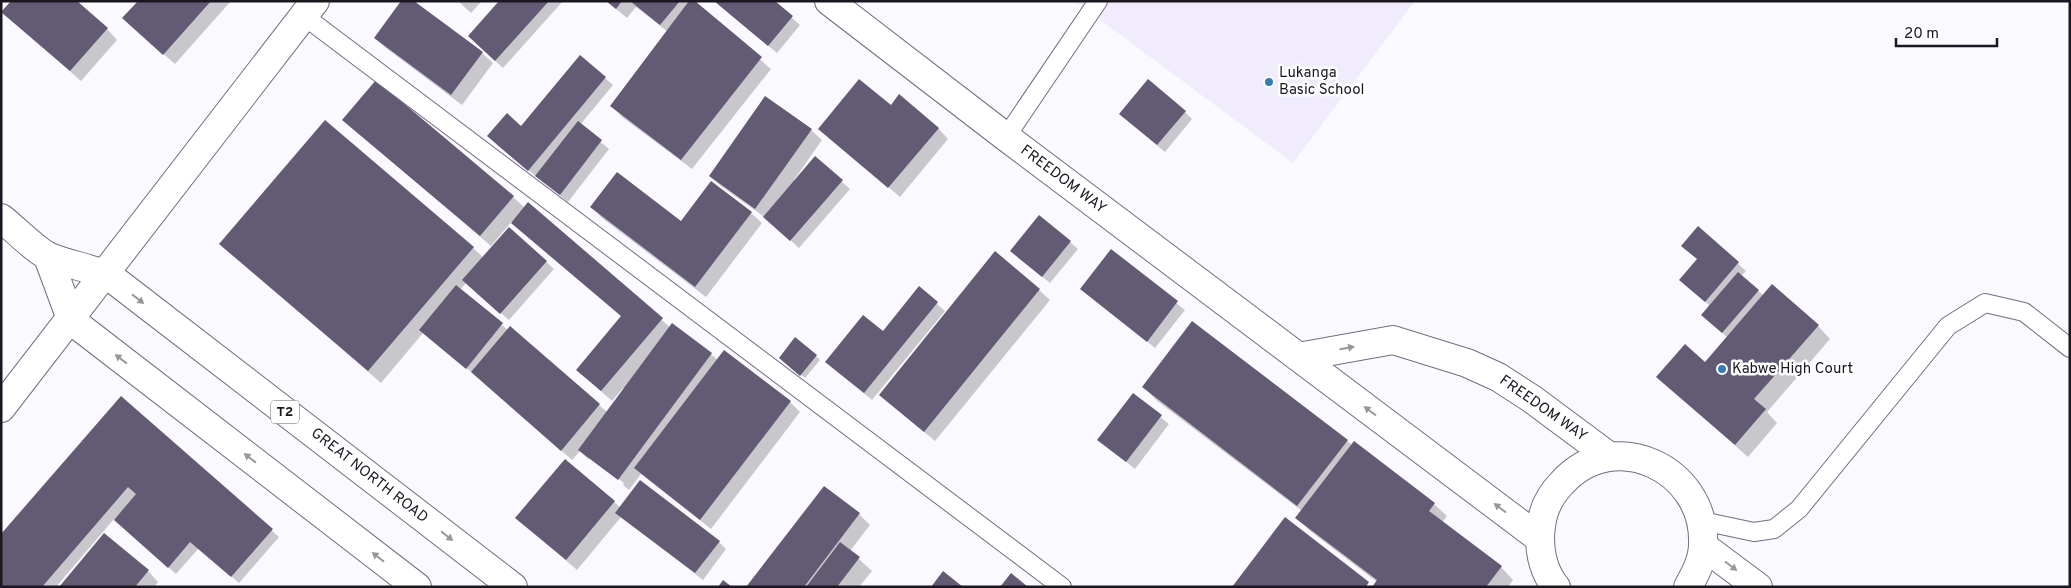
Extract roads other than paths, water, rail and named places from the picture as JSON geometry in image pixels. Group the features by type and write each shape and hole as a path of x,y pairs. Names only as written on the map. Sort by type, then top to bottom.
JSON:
{"main road":[{"name":"FREEDOM WAY","path":"829,1 1006,137 1539,538"},
{"path":"1,408 309,8"},
{"name":"GREAT NORTH ROAD","path":"1,218 48,256 104,274 513,587"},
{"path":"48,256 71,319 417,587"},
{"name":"FREEDOM WAY","path":"1298,357 1393,340 1467,363 1498,377 1532,399 1610,457"},
{"path":"1556,587 1542,560 1539,538 1543,514 1552,493 1568,476 1588,463 1610,457 1634,458 1658,465 1678,479 1693,498 1702,533 1698,568 1688,587"},
{"path":"1702,533 1758,587"}],"lane":[{"path":"1006,137 1098,1"},
{"path":"309,8 1062,587"},
{"path":"1702,533 1754,532 1774,529 1799,509 1948,326 1985,304 2024,312 2070,348"}],"place":[{"name":"Lukanga Basic School","path":"1269,82"},
{"name":"Kabwe High Court","path":"1722,369"}]}
